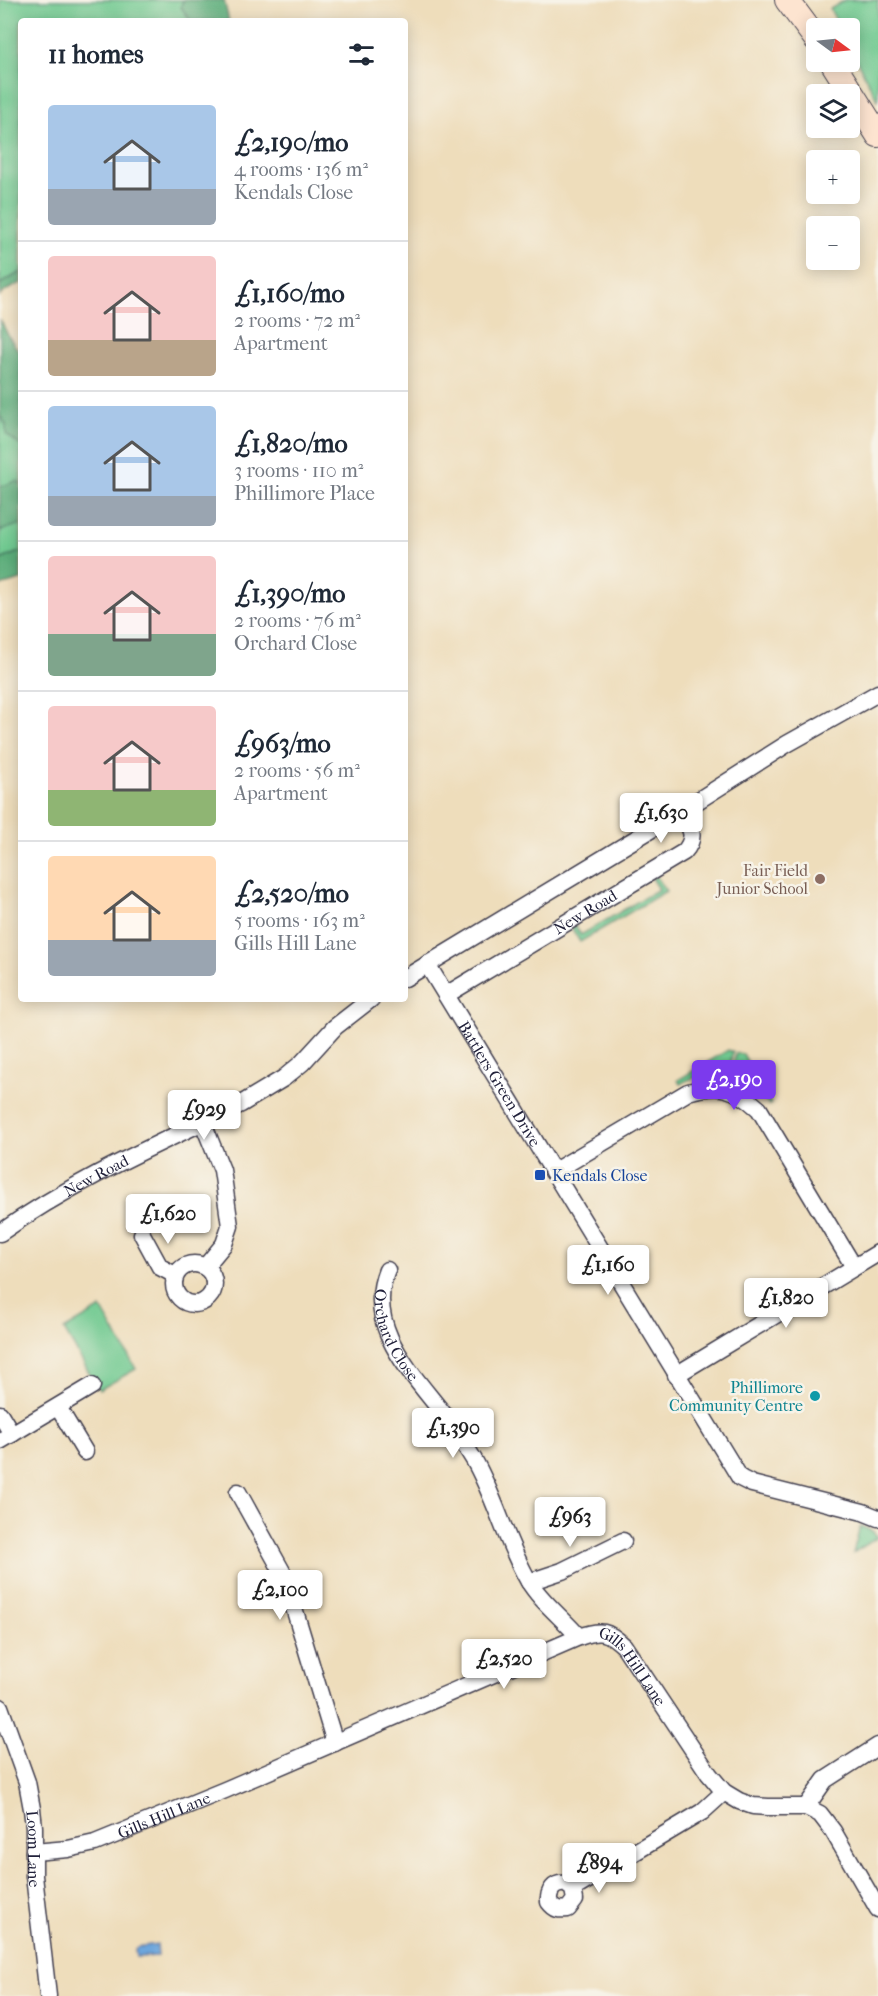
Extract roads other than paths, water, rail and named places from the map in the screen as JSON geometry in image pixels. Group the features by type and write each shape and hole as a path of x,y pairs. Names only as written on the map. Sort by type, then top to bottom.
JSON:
{"main road":[{"path":"786,0 806,26"},
{"path":"838,72 878,135"}],"street":[{"path":"408,976 823,723 878,693"},
{"name":"New Road","path":"446,994 684,852 690,845 691,831 680,812"},
{"name":"Battlers Green Drive","path":"427,964 740,1478 752,1484 877,1516"},
{"name":"New Road","path":"0,1233 78,1183 241,1104 284,1078 302,1063 335,1027 367,1002"},
{"path":"553,1172 688,1092 717,1086 734,1091 759,1109 854,1267"},
{"path":"203,1123 222,1170 230,1227 224,1244 205,1267"},
{"path":"142,1234 160,1267 175,1275"},
{"path":"676,1375 878,1253"},
{"path":"199,1264 205,1267 213,1277 213,1289 201,1303 188,1303 177,1295 174,1289 175,1275 185,1265 199,1264"},
{"name":"Orchard Close","path":"387,1270 382,1281 380,1299 385,1325 393,1348 440,1410 475,1462 529,1582 541,1598 579,1637"},
{"path":"0,1414 6,1437 93,1386"},
{"path":"58,1407 85,1452"},
{"path":"238,1492 284,1575 335,1743"},
{"path":"529,1582 562,1571 623,1540"},
{"name":"Gills Hill Lane","path":"34,1852 68,1849 95,1843 592,1632 603,1632 613,1636 624,1646 709,1774 724,1792 738,1801 753,1806 806,1807"},
{"name":"Loom Lane","path":"0,1707 27,1782 34,1827 34,1876 48,1996"},
{"path":"878,1746 825,1780 806,1807 820,1814 833,1831 878,1909"},
{"path":"573,1889 702,1812 724,1792"}],"water":[{"path":"157,1944 158,1956 136,1957 137,1947"}],"place":[{"name":"Fair Field Junior School","path":"820,879"},
{"name":"Kendals Close","path":"540,1175"},
{"name":"Phillimore Community Centre","path":"815,1396"}]}
